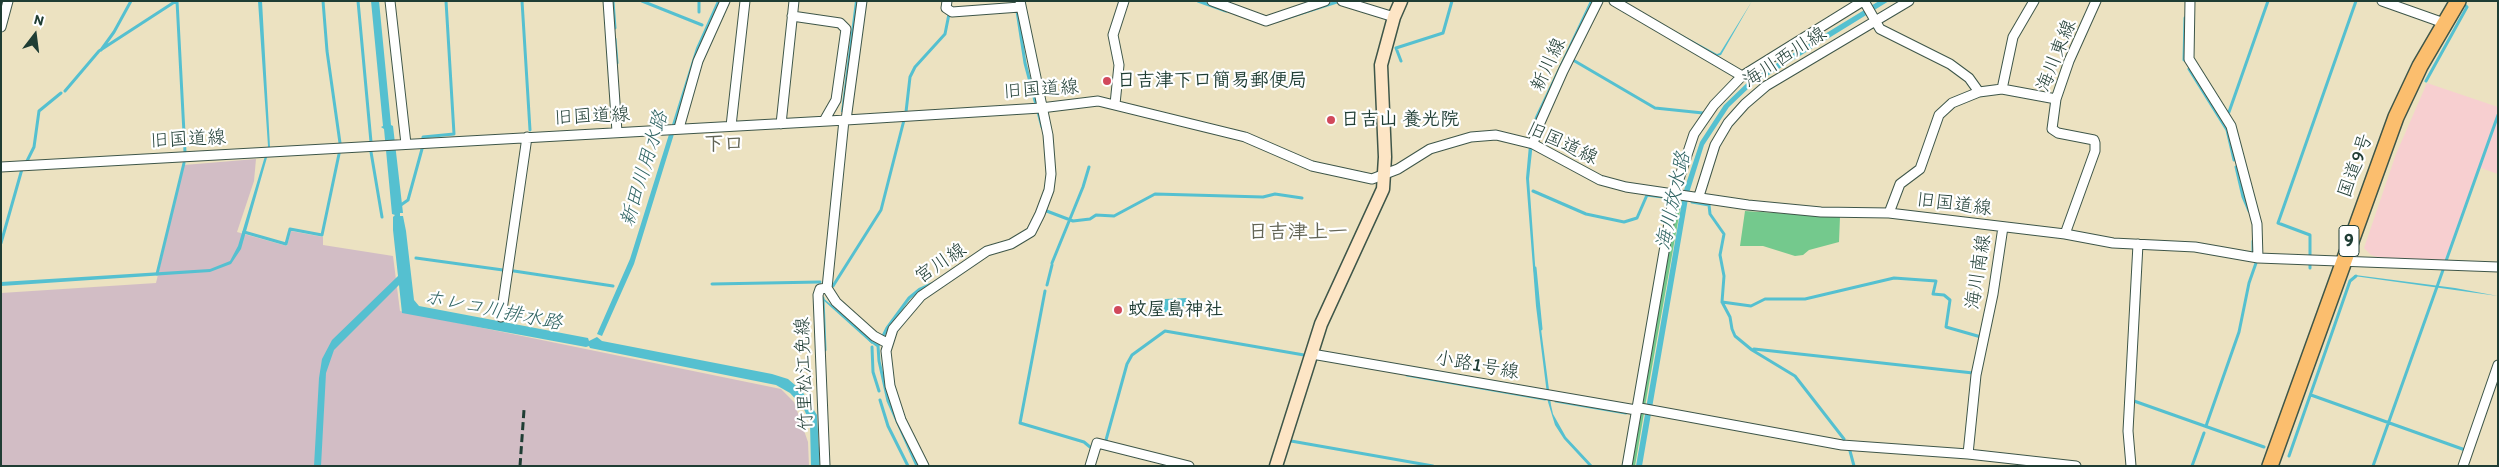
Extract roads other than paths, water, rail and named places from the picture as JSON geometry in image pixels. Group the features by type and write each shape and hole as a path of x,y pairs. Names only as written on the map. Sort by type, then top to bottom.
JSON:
{"highway":[{"name":"国道9号","path":"2270,466 2342,262 2396,117 2444,23 2458,1"}],"main road":[{"path":"1276,466 1321,324 1383,189 1385,174 1381,65 1394,17 1401,1"}],"street":[{"path":"1,27 8,1"},
{"path":"390,1 402,144"},
{"path":"608,1 617,132"},
{"path":"679,128 698,61 725,1"},
{"path":"731,126 745,1"},
{"path":"781,124 794,1"},
{"path":"862,1 845,120 827,288 842,308 874,336 887,342 886,363 890,386 902,420 924,466"},
{"path":"947,1 946,8 952,12 1020,4"},
{"path":"1116,104 1119,65 1113,35 1124,1"},
{"path":"1212,1 1266,20 1325,1"},
{"path":"1342,1 1394,17"},
{"name":"新川線","path":"1534,144 1539,125 1563,71 1598,1"},
{"path":"1614,1 1742,76"},
{"name":"海川西川線","path":"1695,196 1715,145 1728,123 1745,104 1766,86 1874,20 1909,1"},
{"path":"2002,89 2013,37 2034,1"},
{"name":"海川東線","path":"2065,234 2095,151 2095,143 2094,140 2058,133 2052,129 2056,99 2069,61 2096,1"},
{"path":"2190,1 2189,59 2231,126 2256,224 2258,258"},
{"path":"2382,1 2444,23"},
{"path":"1627,466 1678,194 1694,134 1714,105 1742,76 1864,2 1880,29 1950,64 1969,78 1979,92"},
{"name":"宮川線","path":"887,342 893,329 921,296 987,251 1011,244 1030,232 1046,199 1051,174 1048,135 1020,4"},
{"path":"792,16 840,23 846,28 836,100 824,121"},
{"path":"1889,213 1900,184 1904,179 1917,172 1923,164 1939,115 1952,103 1979,92 2002,89 2056,99"},
{"name":"旧国道線","path":"1,167 527,136 781,124 1042,108 1098,101 1246,137 1312,166 1372,179 1385,174 1430,149 1471,137 1496,135 1534,144 1600,180 1626,187 1748,205 1821,212 1889,213 2065,234 2113,242 2195,247 2258,258 2498,267"},
{"path":"501,317 527,136"},
{"name":"海川南線","path":"1968,454 1976,375 1988,322 2003,227"},
{"path":"2131,466 2128,431 2138,244"},
{"name":"竹里松江免線","path":"825,466 818,295 820,289 827,288"},
{"name":"小路1号線","path":"1312,354 1842,445 1968,454 2076,466"},
{"path":"2463,466 2498,365"},
{"path":"1090,466 1097,443 1189,466"}],"water":[{"path":"258,1 262,1 270,147 241,249 231,264 210,272 1,286 1,282 210,269 230,261 238,246 268,146"},
{"path":"371,1 379,1 391,125 393,126 403,213 400,213 400,216 403,216 406,231 414,300 419,306 588,338 589,341 597,337 602,341 772,374 788,379 802,391 817,415 820,466 811,466 810,423 803,407 790,393 776,385 590,348 589,346 586,347 402,313 399,285 334,350 326,373 321,466 314,466 319,378 322,359 332,340 398,276 393,230 393,217 395,215 392,214 384,129 381,127 383,126"},
{"path":"717,1 722,1 678,121 634,264 602,336 597,334 630,259 696,48"},
{"path":"855,1 857,1 844,112 841,112"},
{"path":"1590,1 1593,1 1534,133 1529,179 1538,306 1553,414 1566,437 1593,466 1589,466 1564,439 1555,425 1548,402 1536,306 1526,178 1530,134 1535,117"},
{"path":"1620,1 1717,54 1720,53 1752,1 1721,55 1717,56"},
{"path":"1879,1 1889,1 1751,86 1729,107 1704,145 1689,193 1642,466 1636,466 1684,190 1700,142 1724,105 1751,79"},
{"path":"2354,276 2455,288 2498,296"},
{"path":"822,297 874,341 872,344 822,299"},
{"path":"1187,298 1188,305 1181,307 1180,304 1174,306 1175,310 1162,313 1165,299"}],"waterway":[{"path":"101,50 114,32 131,1"},
{"path":"65,91 99,51 176,1"},
{"path":"177,1 185,152"},
{"path":"323,1 327,51 340,143"},
{"path":"358,1 371,142"},
{"path":"398,207 408,200 422,149 423,137 454,134 446,1"},
{"path":"522,1 530,130"},
{"path":"613,1 615,28"},
{"path":"642,1 702,25"},
{"path":"699,1 699,12"},
{"path":"1198,1 1226,11"},
{"path":"1277,21 1340,1"},
{"path":"1401,61 1396,48 1443,33 1452,1"},
{"path":"2229,112 2268,1"},
{"path":"2310,268 2310,235 2278,223 2356,1"},
{"path":"2426,81 2467,7 2462,2"},
{"path":"1017,11 1025,63 1042,127"},
{"path":"906,112 910,77 915,67 945,34 949,14"},
{"path":"2184,60 2185,18"},
{"path":"615,39 617,63"},
{"path":"1573,60 1655,108 1703,113"},
{"path":"2189,69 2227,130 2234,160"},
{"path":"27,161 34,147 39,111 61,93"},
{"path":"2446,261 2498,115"},
{"path":"833,286 881,210 904,120"},
{"path":"371,152 382,217"},
{"path":"244,232 286,244 290,229 322,235 339,154"},
{"path":"157,274 184,163"},
{"path":"1052,263 1083,187 1089,167"},
{"path":"2236,167 2243,197 2249,211"},
{"path":"1,243 22,169"},
{"name":"海川放水路","path":"1533,191 1586,214 1624,222 1637,218 1647,195 1663,197"},
{"path":"1044,210 1073,221 1090,219 1096,215 1114,216 1155,194 1263,197 1275,194 1302,198"},
{"name":"海川放水路","path":"1692,202 1709,205 1710,214 1724,234 1720,255 1724,276 1722,302 1730,317 1735,336 1752,350 1795,376 1844,439"},
{"path":"2253,241 2253,255"},
{"path":"416,258 503,270"},
{"path":"2206,426 2239,332 2249,283 2256,263"},
{"path":"1047,285 1052,265"},
{"path":"1535,268 1541,329"},
{"path":"2373,466 2443,270"},
{"path":"514,271 613,286"},
{"path":"2289,456 2350,281 2356,276"},
{"path":"1722,302 1751,306 1765,299 1805,299 1894,278 1936,281 1933,294 1944,295 1950,300 1946,327 1981,337"},
{"path":"712,284 820,282"},
{"path":"878,346 887,328 909,298 920,289 931,284"},
{"path":"1045,291 1020,423 1084,442 1090,447"},
{"path":"823,298 825,350"},
{"path":"1106,440 1127,364 1132,355 1165,331 1304,355"},
{"path":"870,340 878,346 879,361 888,401 917,466"},
{"path":"872,347 873,372 879,391"},
{"path":"1754,349 1973,373 1974,370"},
{"path":"1407,375 1545,399"},
{"path":"2311,395 2468,451"},
{"path":"880,400 888,426 908,466"},
{"path":"1556,401 1626,413"},
{"path":"2134,401 2264,447"},
{"path":"2192,466 2204,433"},
{"path":"1291,441 1433,466"},
{"path":"1850,451 1854,466"}],"railway":[{"path":"520,466 524,410"}],"place":[{"name":"日吉津下口簡易郵便局","path":"1107,81"},
{"name":"日吉山 養光院","path":"1331,120"},
{"name":"蚊屋島神社","path":"1118,310"}],"district":[{"name":"下口","path":"724,145"},
{"name":"日吉津上一","path":"1298,233"}],"water label":[{"name":"新田川用水路","path":"645,169"},
{"name":"ホレコ川排水路","path":"493,311"}]}
